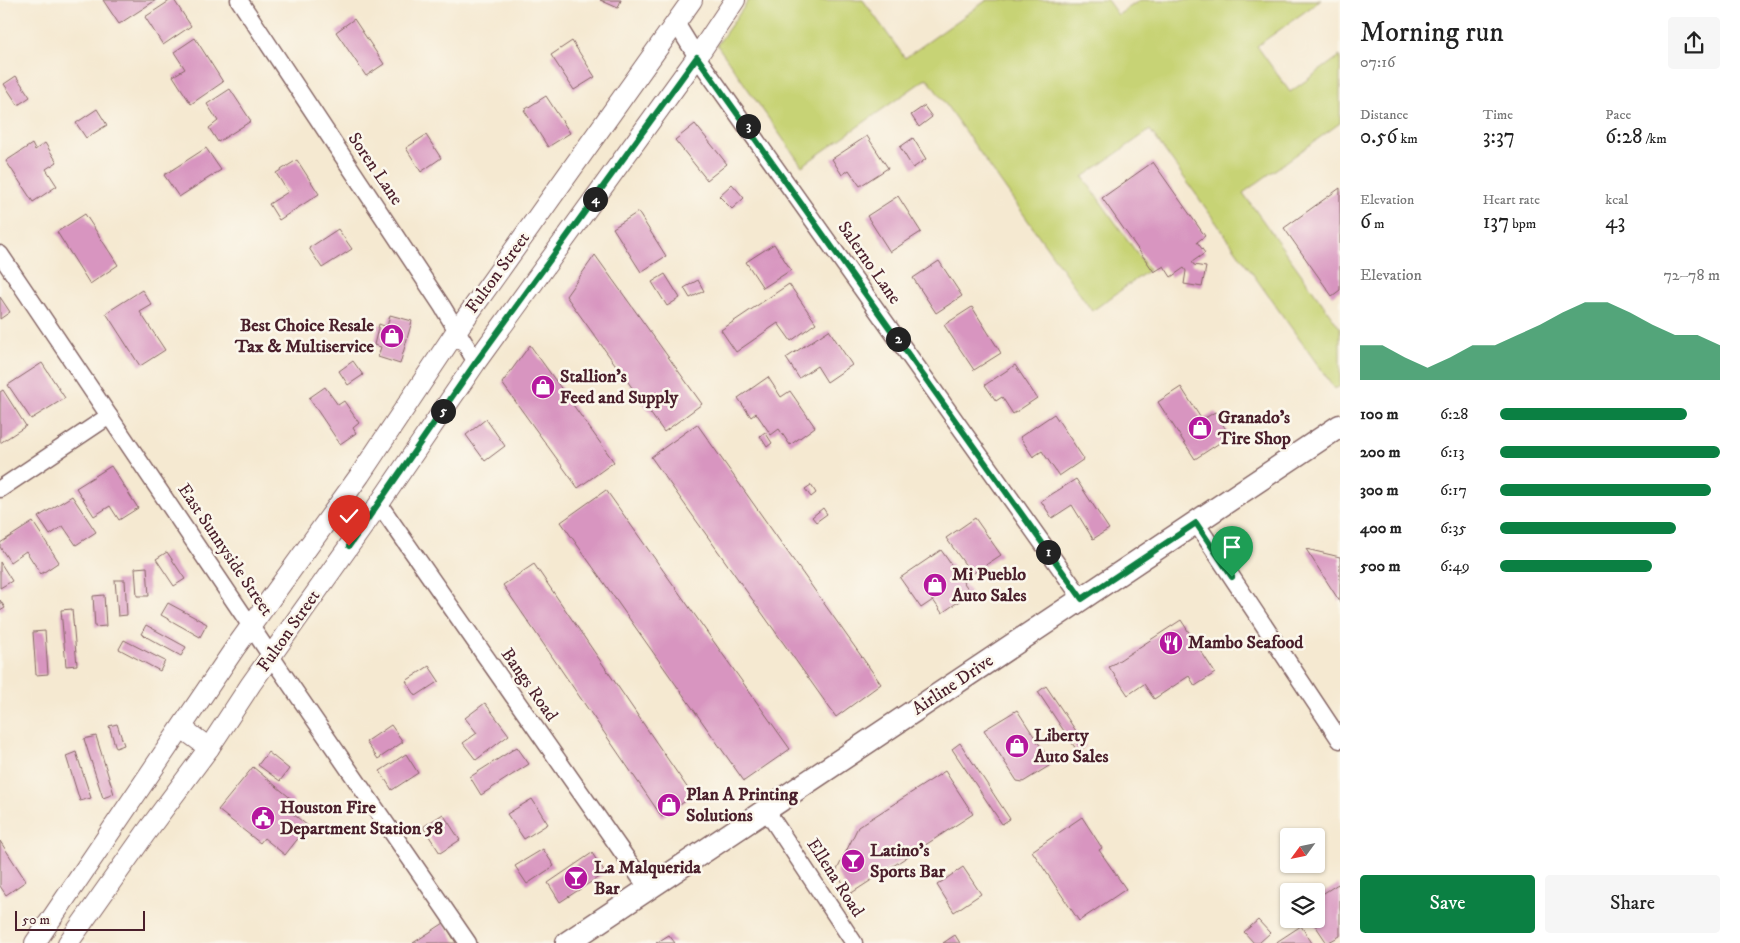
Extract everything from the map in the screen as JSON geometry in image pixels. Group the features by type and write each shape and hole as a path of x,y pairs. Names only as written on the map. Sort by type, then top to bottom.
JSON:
{"main road":[{"name":"Airline Drive","path":"567,943 1340,426"}],"street":[{"name":"Soren Lane","path":"239,0 457,330 476,362"},
{"name":"Fulton Street","path":"35,943 252,626 354,483 457,330 692,0"},
{"name":"Fulton Street","path":"68,943 209,748 271,655 379,504 476,362 697,57 735,0"},
{"name":"Salerno Lane","path":"676,23 697,57 1082,599"},
{"name":"East Sunnyside Street","path":"0,254 468,943"},
{"path":"0,489 110,416"},
{"name":"Bangs Road","path":"379,504 648,889"},
{"path":"1196,523 1340,740"},
{"path":"182,728 209,748"},
{"name":"Ellena Road","path":"766,810 854,943"}],"green space":[{"path":"749,0 863,0 905,58 987,0 1107,0 1118,15 1140,0 1321,0 1257,46 1290,92 1340,56 1340,123 1243,193 1340,328 1340,386 1335,389 1150,130 1083,177 1149,270 1092,311 927,78 802,166 717,45"}],"building":[{"path":"103,0 156,0 119,24"},
{"path":"171,0 174,0 191,26 163,45 145,17"},
{"path":"600,0 621,0 618,8"},
{"path":"354,19 384,64 366,76 336,32"},
{"path":"195,38 223,82 191,104 173,76 185,69 174,52"},
{"path":"572,41 595,77 574,90 551,55"},
{"path":"16,76 30,97 18,105 4,84"},
{"path":"230,89 251,121 218,142 209,128 218,121 207,104"},
{"path":"546,96 570,133 548,147 524,110"},
{"path":"924,106 932,117 919,127 911,115"},
{"path":"97,109 107,125 86,138 76,123"},
{"path":"695,124 727,164 707,180 675,140"},
{"path":"426,135 441,158 421,172 406,148"},
{"path":"867,136 888,168 860,186 849,170 842,175 832,159"},
{"path":"913,138 926,159 913,168 900,147"},
{"path":"45,143 57,162 46,169 57,186 33,202 6,161 32,144 35,150"},
{"path":"206,148 221,170 179,197 164,175"},
{"path":"297,160 319,194 279,220 269,204 288,192 276,173"},
{"path":"1153,162 1205,236 1197,242 1205,253 1192,262 1194,265 1206,267 1202,287 1184,284 1186,271 1184,268 1171,277 1164,266 1154,272 1102,198"},
{"path":"732,184 744,198 732,209 719,196"},
{"path":"1340,188 1340,290 1332,296 1284,228"},
{"path":"898,196 921,232 890,252 867,216"},
{"path":"638,212 666,256 641,272 613,228"},
{"path":"85,214 118,265 90,284 57,232"},
{"path":"338,229 352,249 322,268 309,248"},
{"path":"774,244 791,270 763,288 746,262"},
{"path":"595,255 702,404 664,432 566,296"},
{"path":"939,261 962,296 936,313 913,278"},
{"path":"665,274 680,298 667,306 652,282"},
{"path":"698,280 704,291 690,298 684,288"},
{"path":"789,284 816,323 791,341 778,323 736,352 721,330"},
{"path":"142,290 152,305 140,312 165,350 140,366 106,313"},
{"path":"0,297 10,312 0,319"},
{"path":"972,307 1001,353 974,370 944,325"},
{"name":"Best Choice Resale Tax & Multiservice","path":"390,315 412,321 400,364 378,357 381,347 374,345 379,324 387,327"},
{"path":"829,330 852,365 827,382 817,366 799,378 786,358"},
{"path":"530,345 614,462 578,488 502,383"},
{"path":"353,361 363,375 348,385 339,371"},
{"path":"42,363 65,398 31,419 8,385"},
{"path":"1015,365 1037,398 1013,414 1002,397 996,401 985,385"},
{"path":"768,377 781,397 790,391 815,427 790,445 779,429 771,435 756,413 751,417 738,398"},
{"path":"325,387 338,405 344,401 359,423 353,428 356,433 340,444 309,398"},
{"name":"Granado's Tire Shop","path":"1181,387 1202,420 1215,412 1230,436 1195,459 1158,402"},
{"path":"3,390 26,426 0,443 0,392"},
{"path":"1054,414 1084,459 1059,476 1042,451 1033,457 1020,437"},
{"path":"486,419 505,446 485,461 466,435"},
{"path":"697,424 881,684 836,717 651,457"},
{"path":"765,432 772,443 767,447 760,436"},
{"path":"111,466 138,508 119,520 110,506 94,516 76,488"},
{"path":"1076,479 1109,529 1093,539 1072,505 1052,518 1041,501"},
{"path":"811,485 816,493 811,497 805,489"},
{"path":"606,490 790,749 744,781 561,522"},
{"path":"72,496 96,532 76,545 63,526 50,535 38,517"},
{"path":"823,508 827,514 816,522 812,517"},
{"path":"975,518 1001,555 972,574 946,538"},
{"path":"33,522 59,562 41,574 26,551 10,562 0,547 0,543"},
{"path":"1306,549 1340,557 1340,602"},
{"name":"Mi Pueblo Auto Sales","path":"941,550 971,593 942,613 933,600 921,608 900,578"},
{"path":"167,552 185,579 174,586 156,559"},
{"path":"0,562 12,581 0,588"},
{"path":"534,564 693,796 662,817 503,585"},
{"path":"147,567 149,596 137,596 135,568"},
{"path":"115,580 125,580 127,615 118,616"},
{"path":"104,595 106,626 95,627 93,596"},
{"path":"0,600 5,608 0,611"},
{"path":"168,603 207,624 200,637 161,615"},
{"path":"72,609 77,665 66,666 61,610"},
{"name":"Mambo Seafood","path":"1181,620 1215,673 1195,686 1189,676 1154,699 1144,684 1128,695 1109,667"},
{"path":"146,625 186,647 181,656 141,634"},
{"path":"45,631 48,674 36,675 33,632"},
{"path":"124,640 165,661 160,671 119,649"},
{"path":"429,666 439,681 416,696 406,681"},
{"path":"1046,686 1086,746 1078,752 1038,692"},
{"path":"485,703 509,735 476,760 463,743 477,733 465,718"},
{"name":"Liberty Auto Sales","path":"1017,710 1050,761 1049,766 1023,782 1017,781 984,730"},
{"path":"117,724 124,745 116,748 109,726"},
{"path":"391,725 403,742 378,759 366,742"},
{"path":"96,736 114,794 103,798 84,739"},
{"path":"960,743 1010,819 1002,824 952,749"},
{"path":"517,747 529,764 481,795 470,777"},
{"path":"76,752 91,798 80,801 66,756"},
{"path":"268,752 289,769 280,781 258,765"},
{"path":"406,754 418,773 392,790 380,771"},
{"name":"Houston Fire Department Station 58","path":"253,767 294,801 287,809 308,826 285,855 264,838 260,843 218,810"},
{"path":"945,771 973,814 850,894 836,872 858,827"},
{"path":"532,799 548,824 524,839 507,814"},
{"path":"443,814 460,840 440,853 423,827"},
{"path":"1082,817 1102,848 1099,850 1126,889 1079,921 1032,851"},
{"path":"0,841 26,881 6,895 0,886"},
{"path":"543,849 554,866 527,884 515,866"},
{"name":"La Malquerida Bar","path":"592,853 605,873 560,902 548,883"},
{"path":"963,867 981,894 954,912 937,885"},
{"path":"1338,884 1340,887 1340,936 1327,943 1317,928 1325,928 1325,892"},
{"path":"1258,920 1270,933 1259,943 1254,943 1244,932"},
{"path":"444,923 456,943 413,943"},
{"path":"1298,928 1302,928 1312,943 1275,943"},
{"path":"669,935 675,943 656,943"},
{"path":"955,935 960,943 943,943"}],"place":[{"name":"Best Choice Resale Tax & Multiservice","path":"392,336"},
{"name":"Stallion's Feed and Supply","path":"543,387"},
{"name":"Granado's Tire Shop","path":"1200,428"},
{"name":"Mi Pueblo Auto Sales","path":"935,585"},
{"name":"Mambo Seafood","path":"1171,643"},
{"name":"Liberty Auto Sales","path":"1017,746"},
{"name":"Plan A Printing Solutions","path":"669,805"},
{"name":"Houston Fire Department Station 58","path":"263,818"},
{"name":"Latino's Sports Bar","path":"853,861"},
{"name":"La Malquerida Bar","path":"576,878"}],"route":[{"path":"349,546 476,362 697,57 1082,599 1196,523 1232,577"}]}
